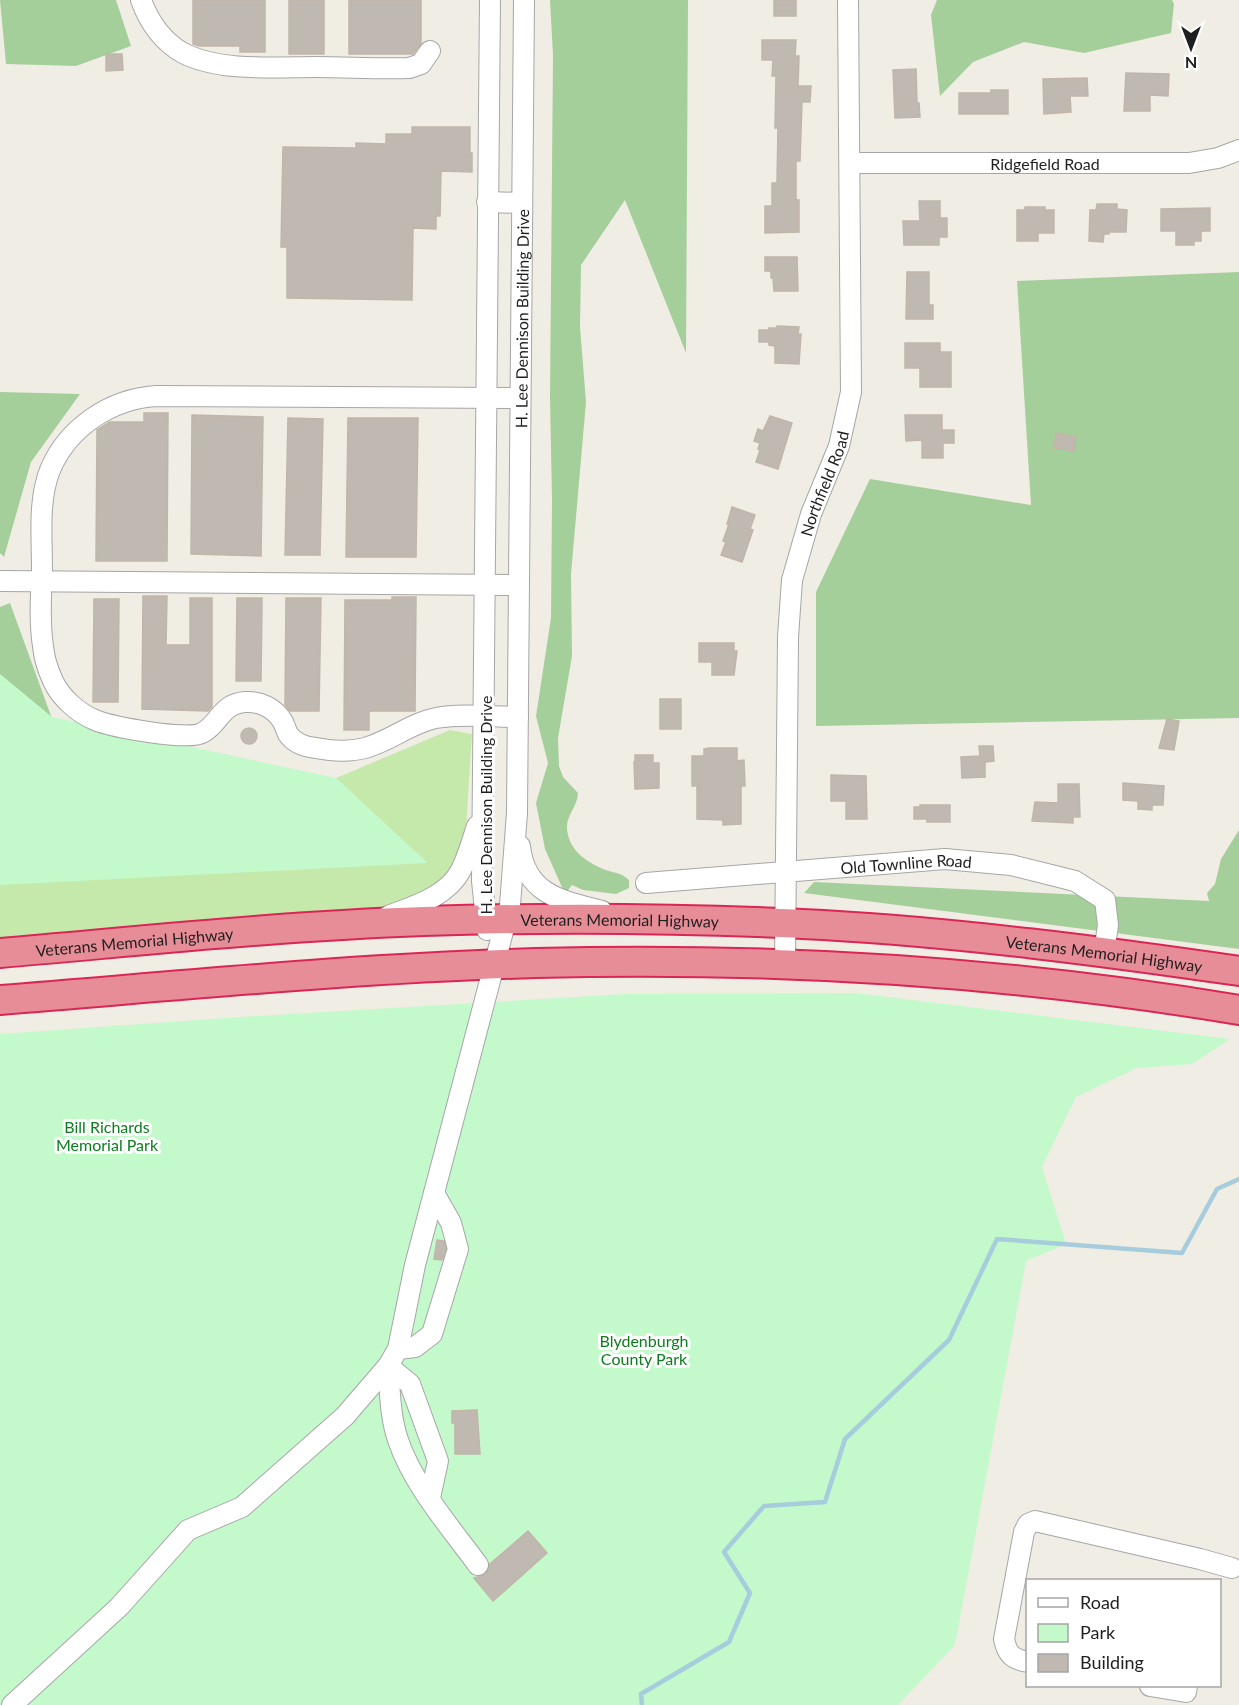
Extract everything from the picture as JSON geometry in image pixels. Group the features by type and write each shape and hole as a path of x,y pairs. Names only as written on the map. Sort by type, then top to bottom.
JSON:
{"highway":[{"name":"Veterans Memorial Highway","path":"0,953 367,924 634,919 877,929 1104,952 1239,971"},
{"path":"0,1000 360,972 596,962 785,964 884,969 1045,983 1239,1010"}],"street":[{"path":"141,0 162,38 190,56 214,63 252,66 409,68 421,64 430,51"},
{"name":"H. Lee Dennison Building Drive","path":"490,0 482,892 496,920"},
{"name":"H. Lee Dennison Building Drive","path":"492,965 496,920 512,893 517,813 524,0"},
{"name":"Northfield Road","path":"785,964 788,637 792,580 811,514 839,446 851,392 848,0"},
{"name":"Ridgefield Road","path":"850,163 1189,163 1218,158 1239,150"},
{"path":"487,202 522,203"},
{"path":"518,717 436,718 417,724 372,746 347,750 318,749 300,744 288,734 282,720 271,709 250,702 235,704 224,710 212,726 194,736 177,736 105,724 84,714 74,706 57,689 52,679 42,644 42,580 44,492 50,470 62,449 77,430 86,422 121,403 156,396 520,398"},
{"path":"3,579 519,585"},
{"path":"367,924 427,901 449,886 464,863 482,812"},
{"path":"517,813 521,858 536,885 558,899 634,919"},
{"name":"Old Townline Road","path":"646,883 945,860 1011,865 1076,881 1105,900 1108,925 1104,952"},
{"path":"0,942 39,950"},
{"path":"12,1705 119,1607 188,1530 242,1507 345,1416 388,1366 398,1349 410,1290 492,965"},
{"path":"398,1349 415,1347 432,1334 458,1249 451,1223 434,1193"},
{"path":"410,1290 419,1298 431,1300 443,1297"},
{"path":"388,1366 391,1410 398,1441 412,1471 478,1566"},
{"path":"388,1366 410,1384 438,1461 430,1498"},
{"path":"1026,1662 1016,1660 1009,1655 1004,1639 1024,1532 1028,1524 1035,1521 1235,1568"},
{"path":"1212,1579 1214,1576 1235,1568"},
{"path":"1156,1687 1186,1692 1187,1687"}],"green space":[{"path":"0,0 116,0 131,46 76,66 6,64"},
{"path":"550,0 688,0 686,353 625,200 581,265 580,327 586,402 571,574 572,656 558,738 559,766 563,777 578,793 567,824 571,843 579,854 590,862 629,880 629,888 616,894 583,890 572,885 565,894 545,849 536,803 548,763 536,716 551,618 553,55"},
{"path":"937,0 1172,0 1174,4 1171,33 1084,53 1024,42 973,62 940,96 931,15"},
{"path":"1239,272 1239,718 816,726 816,592 870,479 1031,505 1017,281"},
{"path":"0,392 80,394 31,462 4,557 0,553"},
{"path":"10,603 59,738 0,767 0,607"},
{"path":"0,674 52,717 336,778 428,863 0,885"},
{"path":"450,730 472,734 466,828 456,870 431,895 392,910 0,938 0,775 336,778"},
{"path":"1239,830 1239,949 804,893 814,882 1209,901 1207,893 1215,884 1221,859"},
{"name":"Blydenburgh County Park","path":"855,993 1230,1039 1192,1064 1137,1068 1076,1097 1042,1167 1066,1244 1026,1261 955,1645 898,1705 0,1705 0,1034 626,994"}],"building":[{"path":"193,0 265,0 265,52 240,52 240,46 193,44"},
{"path":"289,0 324,0 324,54 289,54"},
{"path":"349,0 421,0 421,44 413,54 349,54"},
{"path":"774,0 796,0 796,16 774,16"},
{"path":"762,40 796,40 795,56 799,56 798,86 811,86 810,102 802,102 800,161 796,161 799,232 765,233 765,206 772,206 772,183 777,183 778,128 775,128 776,76 772,76 773,60 762,60"},
{"path":"106,54 122,54 123,70 106,71"},
{"path":"916,69 917,103 919,103 920,117 895,118 893,70"},
{"path":"1126,73 1169,74 1168,96 1150,95 1150,111 1124,111"},
{"path":"1087,78 1088,96 1070,96 1071,112 1044,114 1043,79"},
{"path":"991,90 1008,90 1008,114 959,114 959,93 991,93"},
{"path":"412,127 470,127 472,172 441,171 440,216 436,216 436,229 413,228 412,300 287,298 287,247 281,247 283,147 356,148 356,143 386,144 386,134 412,134"},
{"path":"919,201 940,201 940,218 947,218 947,237 939,237 939,245 904,245 903,221 920,221"},
{"path":"1097,204 1117,204 1117,209 1127,210 1126,232 1104,234 1103,242 1089,241 1090,210 1096,210"},
{"path":"1025,207 1045,207 1045,210 1054,210 1054,233 1038,233 1038,241 1017,241 1017,210 1025,210"},
{"path":"1210,208 1210,231 1201,231 1201,241 1194,241 1194,245 1176,245 1176,231 1161,231 1161,209"},
{"path":"765,257 797,257 798,291 774,291 771,271 765,271"},
{"path":"907,272 929,272 929,305 933,305 933,319 906,319"},
{"path":"777,326 799,327 798,334 801,334 799,364 775,363 775,346 769,345 769,342 759,342 759,330 769,330"},
{"path":"905,343 940,343 940,352 951,352 951,387 920,387 920,368 905,368"},
{"path":"144,413 168,413 167,561 96,561 97,430 110,422 144,422"},
{"path":"192,415 263,417 261,556 191,554"},
{"path":"905,415 942,415 942,430 954,430 954,443 943,443 943,458 922,458 922,440 906,441"},
{"path":"770,416 792,423 778,469 756,462 760,443 754,441 758,429 763,431"},
{"path":"288,418 323,419 320,555 285,555"},
{"path":"348,418 418,418 416,557 346,557"},
{"path":"1056,433 1076,437 1074,451 1054,448"},
{"path":"732,507 755,515 750,529 753,530 742,562 721,555 726,542 723,541"},
{"path":"143,596 167,596 166,645 190,645 190,598 212,598 212,707 208,711 142,709"},
{"path":"392,597 416,597 415,711 369,711 369,730 344,730 345,600 392,600"},
{"path":"237,598 262,598 261,681 236,681"},
{"path":"286,598 321,598 319,711 290,711 285,705"},
{"path":"94,599 119,599 118,702 93,702"},
{"path":"699,643 734,643 734,651 737,651 734,675 712,675 712,662 699,662"},
{"path":"660,699 681,699 681,729 660,729"},
{"path":"1167,719 1179,721 1174,750 1159,748"},
{"path":"246,728 252,728 257,736 255,742 246,744 241,739 241,733"},
{"path":"979,746 993,746 994,761 985,762 985,777 962,778 961,757 980,756"},
{"path":"737,748 737,761 744,760 745,786 741,786 741,824 723,825 723,820 697,819 697,786 692,786 692,756 704,756 704,749"},
{"path":"635,755 653,755 653,763 659,763 659,788 635,789"},
{"path":"831,775 866,776 867,819 846,819 846,801 831,801"},
{"path":"1123,783 1164,786 1163,805 1152,805 1152,810 1138,809 1138,801 1123,800"},
{"path":"1058,784 1079,784 1080,817 1073,817 1073,823 1032,821 1035,802 1058,803"},
{"path":"920,805 950,805 950,822 927,822 927,819 914,819 914,807 920,807"},
{"path":"437,1240 444,1241 446,1249 442,1260 434,1259"},
{"path":"477,1410 480,1454 455,1454 455,1423 452,1423 452,1411"},
{"path":"528,1531 547,1553 493,1601 474,1578 486,1574 490,1564"}],"waterway":[{"path":"642,1705 641,1694 729,1642 750,1593 724,1552 764,1506 825,1502 845,1439 949,1340 997,1239 1182,1253 1217,1189 1239,1179"}],"park label":[{"name":"Bill Richards Memorial Park","path":"107,1135"}]}
